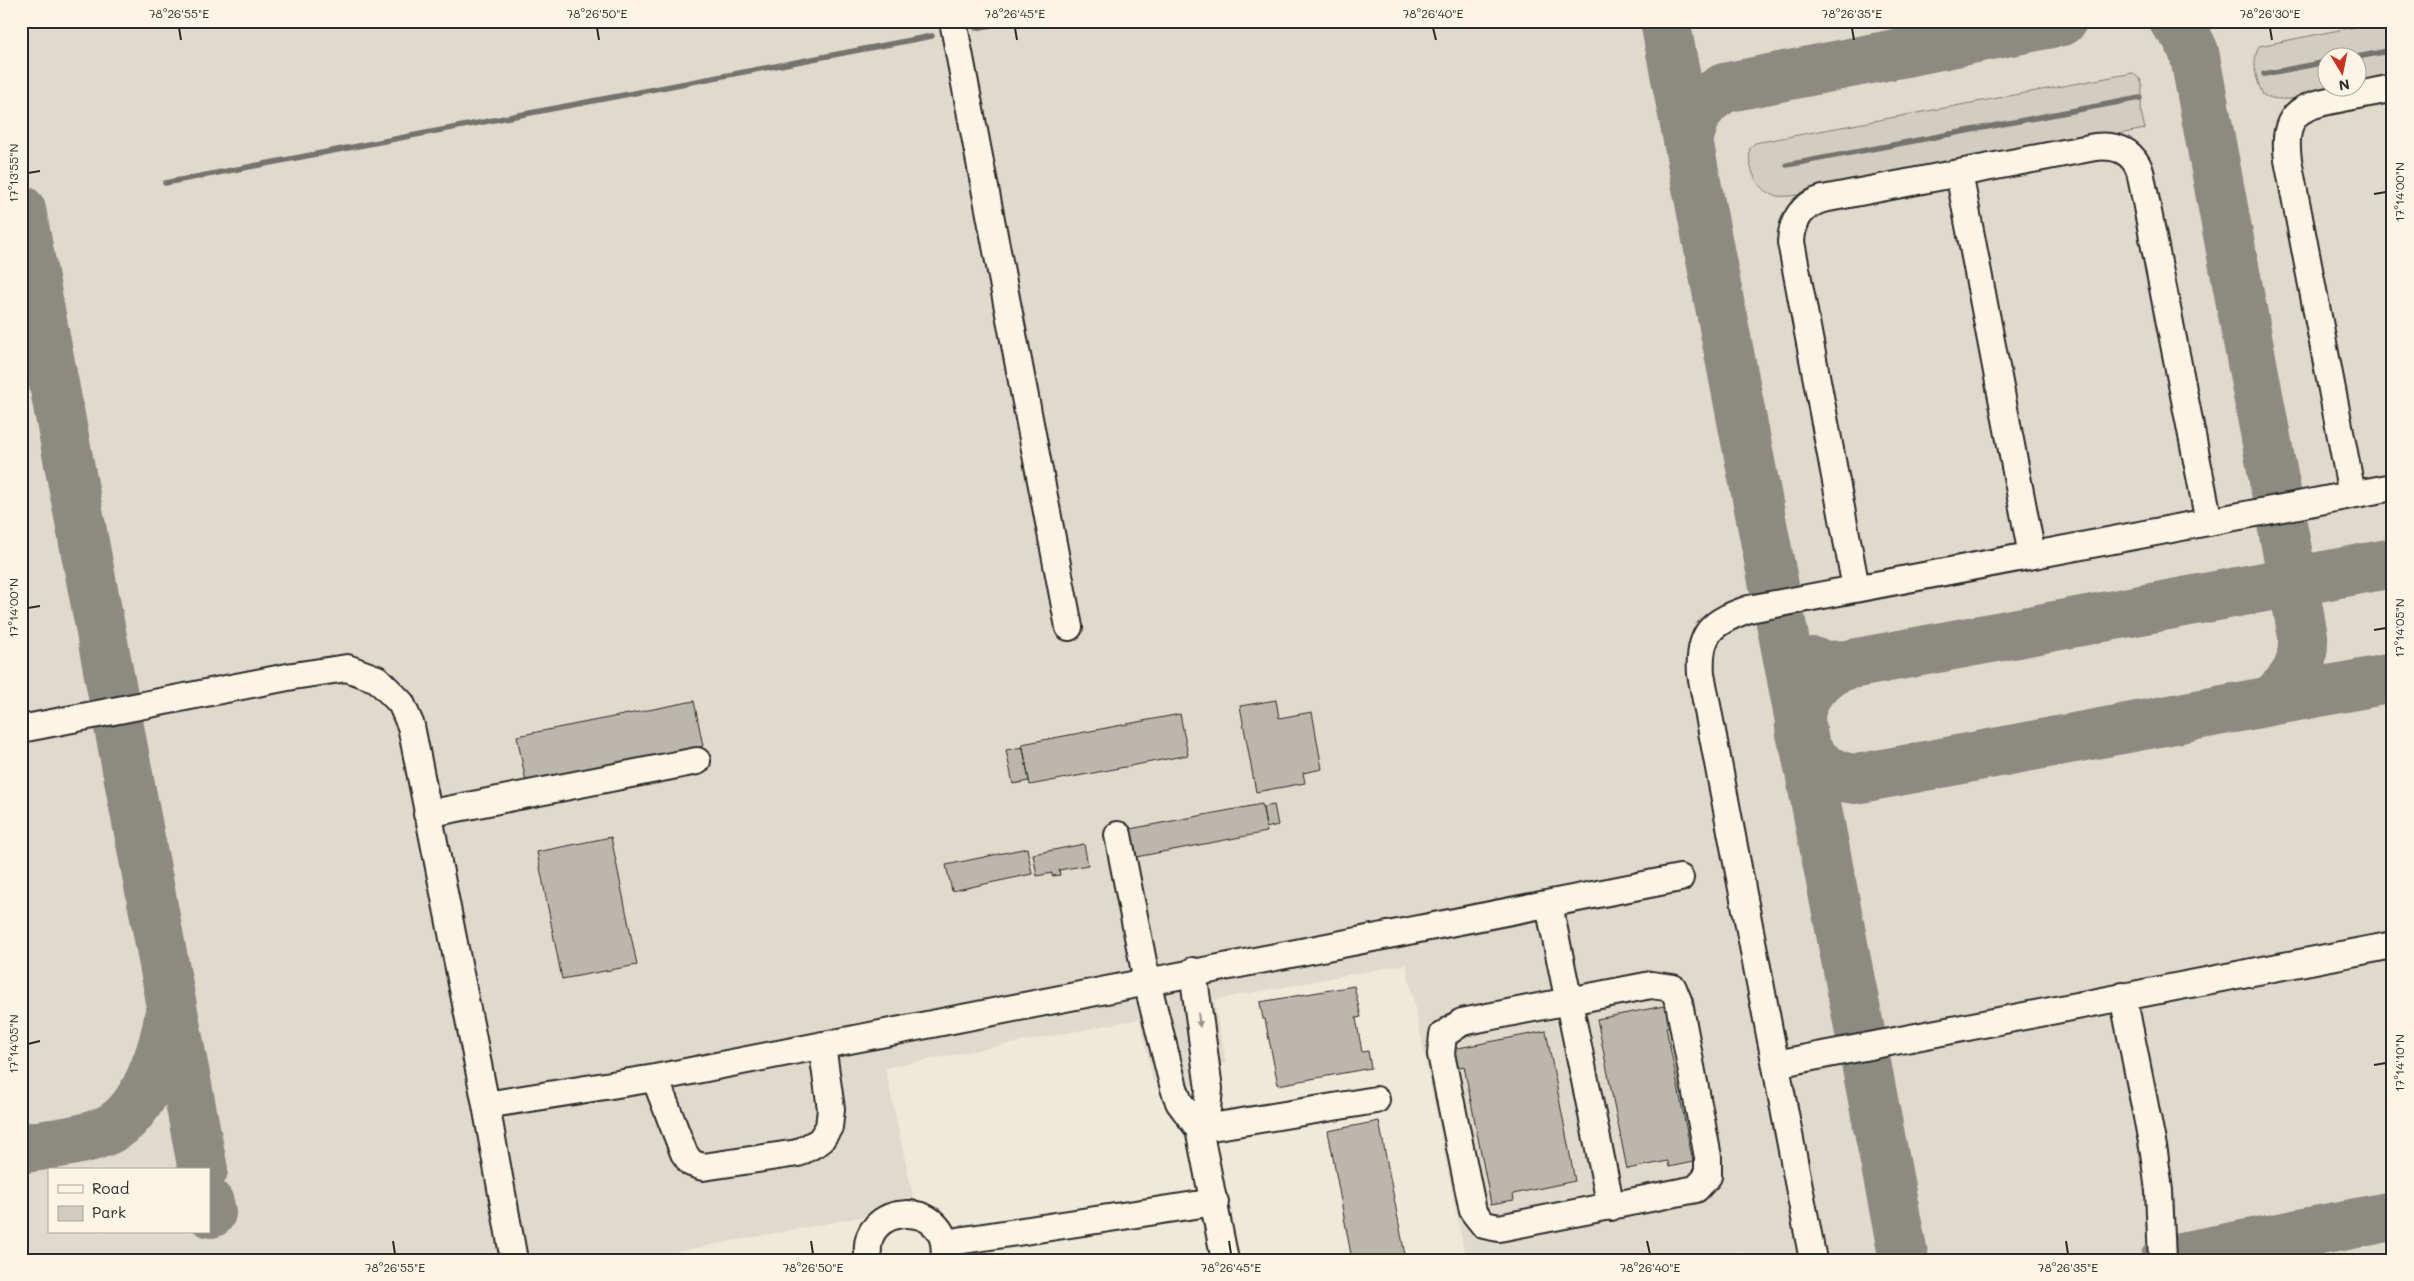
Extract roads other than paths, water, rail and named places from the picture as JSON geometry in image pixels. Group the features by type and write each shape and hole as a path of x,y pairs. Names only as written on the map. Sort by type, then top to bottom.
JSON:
{"lane":[{"path":"953,21 1069,627"},
{"path":"2352,494 2288,160 2286,136 2295,116 2308,105 2393,88"},
{"path":"1856,588 1793,252 1791,231 1800,212 1812,202 1959,173 2106,146 2122,150 2136,161 2143,180 2208,522"},
{"path":"1959,173 2032,555"},
{"path":"1814,1260 1701,674 1699,656 1702,641 1710,628 1726,617 1749,608 2393,487"},
{"path":"21,729 293,676 347,668 377,679 401,703 411,726 486,1104 514,1260"},
{"path":"427,814 697,760"},
{"path":"1118,835 1146,982 1179,1102 1199,1130 1215,1202 1225,1260"},
{"path":"486,1104 655,1078 1680,878"},
{"path":"1549,905 1612,1207"},
{"path":"1776,1064 2393,945"},
{"path":"1193,972 1209,1089 1207,1109 1199,1130"},
{"path":"1651,985 1673,988 1679,1003 1708,1157 1708,1176 1696,1189 1612,1207 1500,1228 1484,1225 1472,1211 1441,1054 1443,1034 1462,1022 1568,1000 1651,985"},
{"path":"2123,996 2160,1191 2162,1260"},
{"path":"655,1078 684,1153 691,1163 702,1167 798,1153 820,1141 829,1126 831,1109 822,1045"},
{"path":"1199,1130 1376,1100"},
{"path":"869,1260 869,1239 876,1227 887,1218 901,1214 915,1214 928,1219 938,1229 944,1251 1215,1202"}],"waterway":[{"path":"976,28 1011,21"},
{"path":"165,183 932,36"},
{"path":"2366,55 2393,50"},
{"path":"2264,74 2316,64"},
{"path":"1787,165 2140,98"}]}
